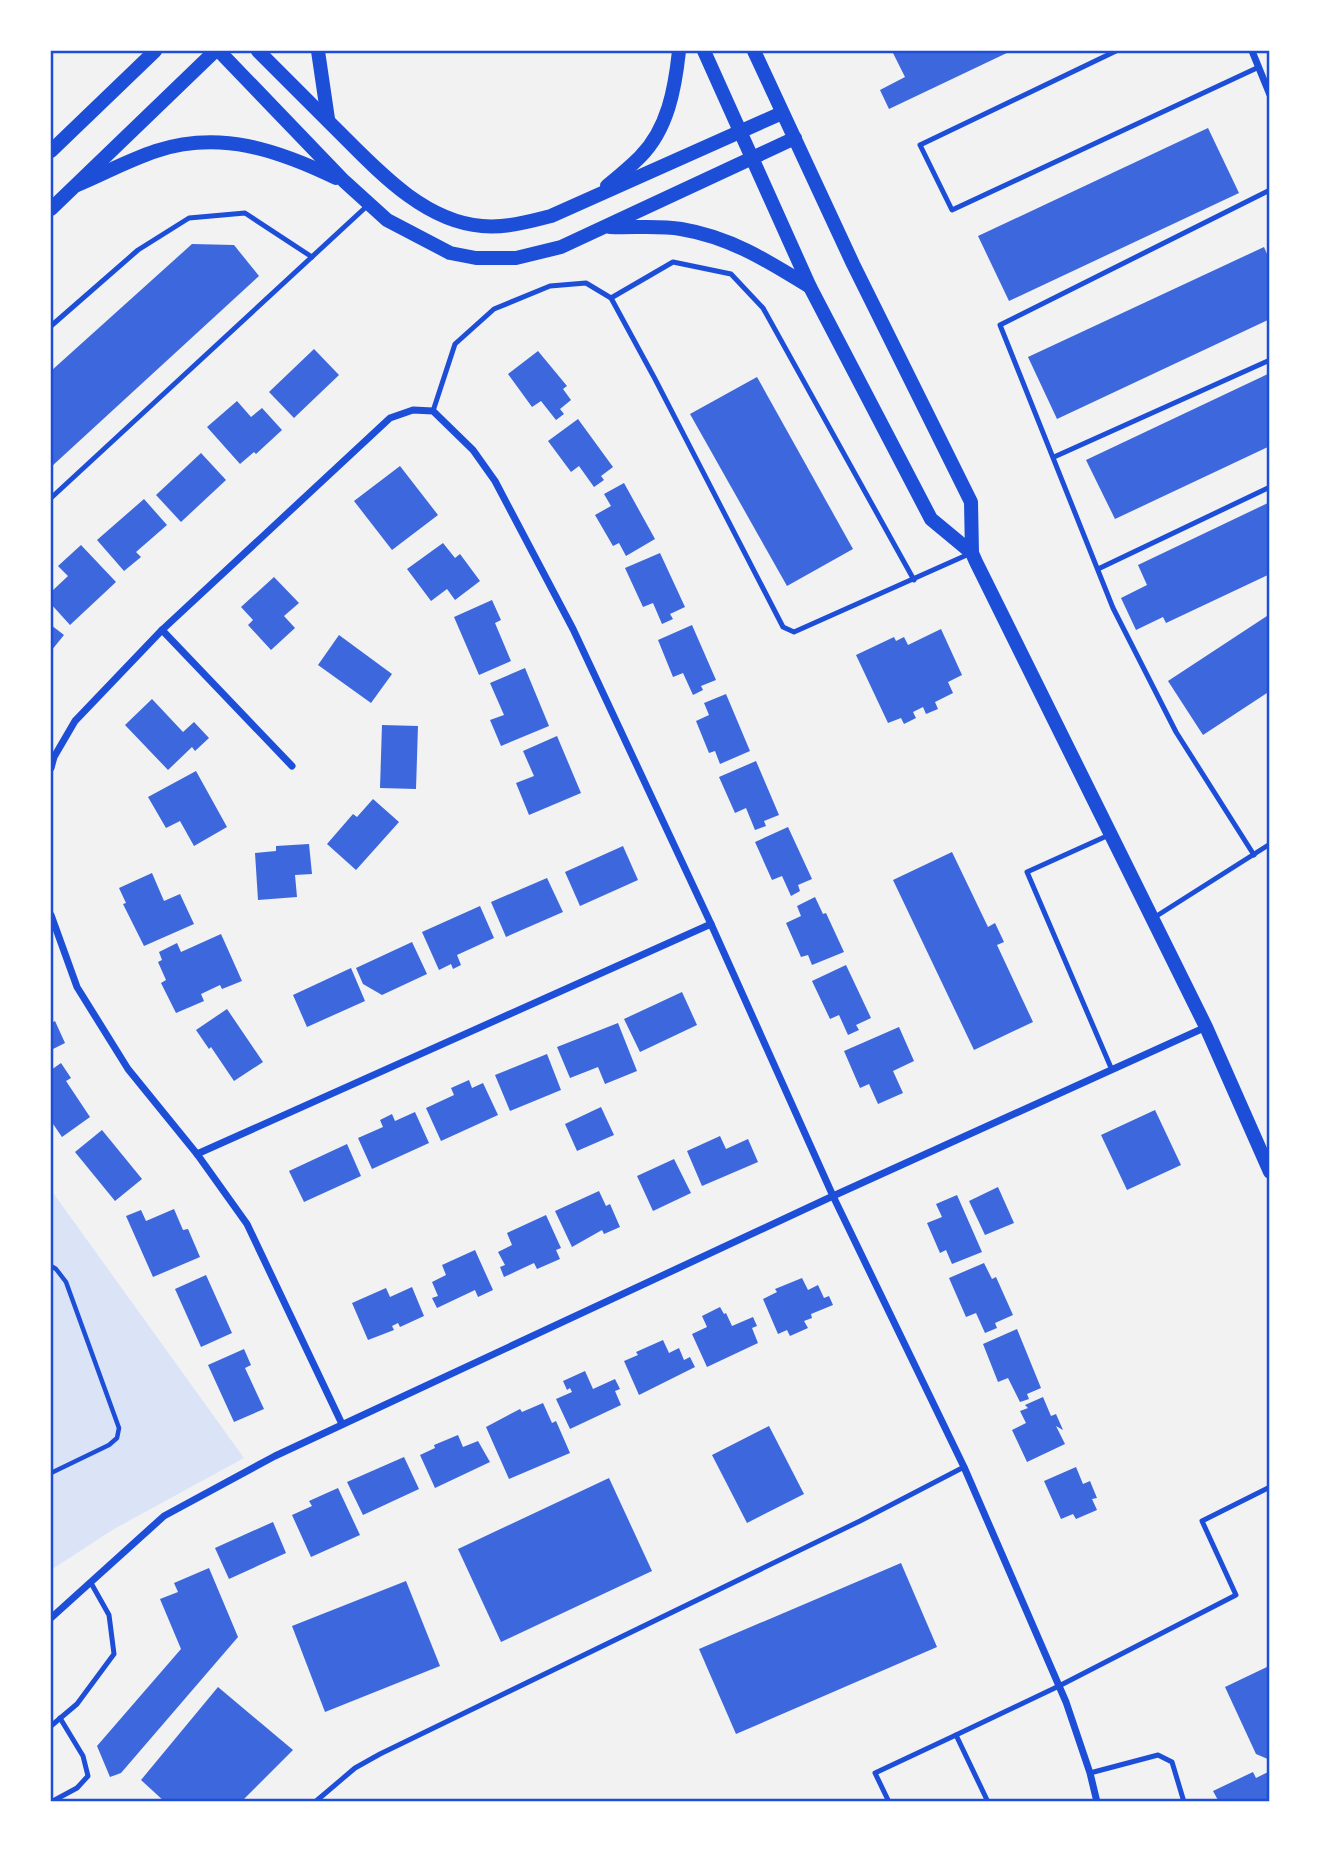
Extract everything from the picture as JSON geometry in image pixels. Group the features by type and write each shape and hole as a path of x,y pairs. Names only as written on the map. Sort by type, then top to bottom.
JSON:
{"main road":[{"path":"51,151 155,51"},
{"path":"51,209 217,51 344,181 387,220 450,253 476,258 516,258 561,247 795,138"},
{"path":"258,51 406,194 458,221 481,226 512,226 551,216 782,113"},
{"path":"318,51 328,120"},
{"path":"596,196 642,155 662,125 675,84 678,51"},
{"path":"704,51 810,287 931,519 972,553 1206,1027 1270,1172"},
{"path":"754,51 853,264 971,502 972,553"},
{"path":"77,185 157,151 206,142 258,146 344,181"},
{"path":"605,227 678,228 724,239 810,287"}],"street":[{"path":"1252,51 1270,95"},
{"path":"51,768 54,757 75,721 162,630 390,418 413,410 433,411 473,450 495,481 573,629 711,924 833,1196 964,1467 1059,1686 1090,1773 1097,1802"},
{"path":"162,630 292,765"},
{"path":"51,915 77,987 128,1069 197,1154 247,1224 342,1424"},
{"path":"197,1154 711,924"},
{"path":"51,1618 164,1516 275,1456 833,1196 1206,1027"}],"lane":[{"path":"1116,51 920,145 951,210 1259,67"},
{"path":"1254,855 1176,732 1113,608 1000,325 1270,190"},
{"path":"51,498 369,205"},
{"path":"51,326 138,250 189,218 245,214 312,257"},
{"path":"611,298 673,262 731,274 763,307 914,580"},
{"path":"433,411 455,344 494,309 550,286 586,283 611,298 783,627 794,632 972,553"},
{"path":"1054,457 1270,359"},
{"path":"1098,569 1270,487"},
{"path":"1111,834 1027,872 1112,1070"},
{"path":"1152,918 1270,845"},
{"path":"315,1802 355,1768 380,1754 860,1521 964,1467"},
{"path":"889,1802 875,1773 1059,1686 1236,1595 1202,1521 1270,1487"},
{"path":"51,1726 77,1704 114,1654 108,1615 91,1583"},
{"path":"51,1802 77,1788 88,1776 82,1756 60,1718"},
{"path":"956,1735 988,1802"},
{"path":"1090,1773 1158,1755 1172,1762 1184,1802"}],"path":[{"path":"51,1266 66,1282 119,1428 117,1438 109,1445 51,1473"}],"shaded area":[{"path":"51,1190 244,1458 114,1529 51,1570"}],"building":[{"path":"892,51 1011,51 889,109 880,90 905,77"},
{"path":"1208,128 1239,193 1009,301 978,236"},
{"path":"192,244 234,245 259,276 51,467 51,371"},
{"path":"1264,247 1270,261 1270,281 1267,282 1270,290 1270,319 1057,419 1028,357"},
{"path":"314,349 339,375 294,418 269,392"},
{"path":"538,351 567,386 563,389 571,400 560,409 564,414 556,420 541,401 532,407 508,374"},
{"path":"1270,373 1270,446 1115,519 1086,460"},
{"path":"757,377 853,549 787,586 690,414"},
{"path":"237,401 251,417 262,408 282,430 256,454 254,452 240,464 207,427"},
{"path":"578,419 613,467 601,476 604,480 594,487 579,466 571,472 548,441"},
{"path":"201,453 226,480 181,522 156,495"},
{"path":"400,466 438,515 392,550 354,501"},
{"path":"624,483 655,539 626,556 619,543 613,546 595,515 611,506 604,494"},
{"path":"144,499 167,525 136,552 141,557 124,571 97,540"},
{"path":"1270,502 1270,574 1166,623 1163,617 1136,630 1121,598 1147,585 1138,565"},
{"path":"443,543 455,558 460,554 480,581 455,600 447,589 431,601 407,569"},
{"path":"81,545 116,582 70,625 51,604 51,592 68,576 58,566"},
{"path":"660,553 685,607 670,614 673,619 662,624 653,603 643,607 625,568"},
{"path":"274,577 299,603 284,616 295,628 271,650 248,625 253,620 241,607"},
{"path":"492,600 501,620 495,623 511,661 479,675 454,617"},
{"path":"1270,614 1270,691 1203,735 1168,681"},
{"path":"51,625 64,635 51,651"},
{"path":"692,625 716,680 701,686 703,690 693,695 683,673 673,677 658,640"},
{"path":"941,629 962,675 948,682 953,693 935,702 938,709 926,714 923,707 913,712 916,718 904,724 901,718 888,723 856,655 894,637 896,641 904,637 908,645"},
{"path":"339,635 392,674 371,703 318,665"},
{"path":"525,668 549,726 501,746 490,720 504,715 490,683"},
{"path":"726,694 750,751 720,764 715,751 709,753 696,721 709,715 704,703"},
{"path":"152,699 183,732 194,722 209,738 195,751 192,747 168,770 125,725"},
{"path":"382,725 418,726 416,789 380,788"},
{"path":"557,736 581,793 529,815 516,783 534,776 523,751"},
{"path":"756,761 779,815 764,821 766,826 755,830 746,808 735,813 719,777"},
{"path":"196,771 227,827 194,846 180,821 166,828 148,797"},
{"path":"373,799 399,822 356,870 327,844 353,814 357,817"},
{"path":"788,827 812,879 798,885 800,891 791,896 782,876 772,880 755,842"},
{"path":"309,844 312,874 295,875 297,897 258,900 255,853 276,851 276,846"},
{"path":"623,846 638,880 580,906 565,872"},
{"path":"952,852 988,927 995,923 1004,942 997,945 1033,1022 974,1050 893,880"},
{"path":"152,873 164,901 180,894 194,924 144,946 123,904 126,903 119,888"},
{"path":"547,878 563,912 506,937 491,902"},
{"path":"815,897 823,914 826,913 844,952 812,965 808,955 801,957 786,923 801,916 797,906"},
{"path":"480,906 494,938 457,955 461,965 453,969 451,964 439,970 422,932"},
{"path":"221,934 242,981 222,989 220,985 201,994 204,1001 176,1013 161,983 166,980 158,962 162,960 159,952 177,943 181,952"},
{"path":"412,942 427,974 382,995 363,984 356,968"},
{"path":"846,965 871,1018 856,1025 859,1030 848,1035 839,1015 830,1019 812,981"},
{"path":"351,968 365,1001 307,1027 293,995"},
{"path":"682,992 697,1025 640,1052 624,1019"},
{"path":"227,1009 263,1062 234,1081 196,1030"},
{"path":"55,1021 65,1043 51,1050 51,1023"},
{"path":"618,1023 637,1071 605,1084 598,1067 570,1078 557,1047"},
{"path":"899,1027 914,1061 893,1071 903,1093 878,1104 869,1084 860,1088 844,1051"},
{"path":"547,1054 561,1090 510,1111 495,1075"},
{"path":"61,1063 71,1078 66,1081 90,1117 62,1137 51,1121 51,1070"},
{"path":"469,1080 472,1088 483,1083 498,1115 441,1141 426,1108 454,1095 451,1088"},
{"path":"601,1107 614,1135 577,1151 565,1124"},
{"path":"1155,1110 1181,1165 1127,1190 1101,1135"},
{"path":"415,1112 429,1143 372,1169 358,1138 383,1127 380,1120 392,1114 395,1121"},
{"path":"102,1130 142,1179 115,1201 75,1152"},
{"path":"720,1136 726,1149 748,1139 758,1162 702,1186 687,1151"},
{"path":"347,1144 361,1176 304,1202 289,1171"},
{"path":"674,1159 691,1193 653,1211 637,1176"},
{"path":"998,1187 1014,1223 985,1235 969,1201"},
{"path":"599,1191 606,1206 610,1204 620,1227 604,1234 602,1230 572,1247 555,1211"},
{"path":"957,1195 982,1252 952,1264 946,1250 940,1253 927,1223 942,1217 936,1204"},
{"path":"174,1209 183,1230 188,1229 200,1257 153,1277 126,1216 141,1210 146,1221"},
{"path":"546,1215 561,1248 556,1250 560,1259 537,1269 534,1263 504,1277 500,1267 505,1265 498,1252 512,1245 507,1233"},
{"path":"475,1250 493,1290 478,1297 475,1290 437,1308 432,1298 438,1296 432,1282 446,1275 442,1265"},
{"path":"984,1263 992,1279 996,1277 1013,1315 995,1323 997,1328 985,1333 976,1313 966,1317 949,1278"},
{"path":"206,1275 232,1333 201,1347 175,1289"},
{"path":"802,1278 808,1290 818,1285 824,1298 829,1296 833,1305 811,1314 812,1318 804,1321 808,1328 790,1336 787,1330 778,1334 763,1299 777,1292 775,1289"},
{"path":"412,1287 424,1316 400,1327 398,1323 392,1326 394,1330 368,1340 352,1303 386,1288 390,1297"},
{"path":"720,1307 732,1326 753,1317 757,1326 752,1328 758,1343 707,1367 692,1334 707,1327 702,1316"},
{"path":"1017,1329 1041,1388 1027,1394 1029,1399 1020,1402 1008,1378 998,1382 983,1344"},
{"path":"663,1340 669,1353 679,1348 684,1360 690,1357 695,1367 639,1395 624,1361 638,1355 636,1352"},
{"path":"244,1349 251,1365 245,1368 264,1409 234,1422 208,1365"},
{"path":"585,1371 593,1389 615,1379 620,1389 615,1391 621,1405 570,1429 556,1399 572,1392 570,1388 567,1390 563,1381"},
{"path":"1043,1397 1051,1416 1056,1414 1063,1430 1056,1426 1065,1444 1027,1462 1012,1430 1026,1423 1020,1411 1028,1408 1025,1405"},
{"path":"543,1403 552,1423 556,1421 570,1453 509,1479 486,1427 520,1409 522,1412"},
{"path":"769,1426 804,1494 747,1523 712,1455"},
{"path":"458,1435 463,1447 478,1441 490,1462 435,1488 420,1455 435,1448 434,1445"},
{"path":"404,1457 419,1489 363,1515 347,1482"},
{"path":"1076,1467 1083,1484 1090,1481 1097,1498 1092,1499 1097,1510 1076,1519 1073,1514 1061,1519 1044,1481"},
{"path":"609,1478 652,1571 501,1642 458,1549"},
{"path":"338,1488 360,1535 311,1557 292,1515 312,1506 309,1501"},
{"path":"273,1522 286,1553 229,1579 215,1548"},
{"path":"901,1563 937,1647 736,1734 699,1649"},
{"path":"209,1568 238,1637 121,1773 110,1777 97,1746 181,1649 160,1599 178,1592 174,1583"},
{"path":"406,1581 440,1666 325,1712 292,1626"},
{"path":"1270,1659 1270,1760 1256,1754 1225,1687 1269,1666 1267,1661"},
{"path":"218,1687 293,1750 241,1802 165,1802 141,1780"},
{"path":"1270,1771 1270,1802 1219,1802 1213,1791 1253,1772 1256,1778"}]}
